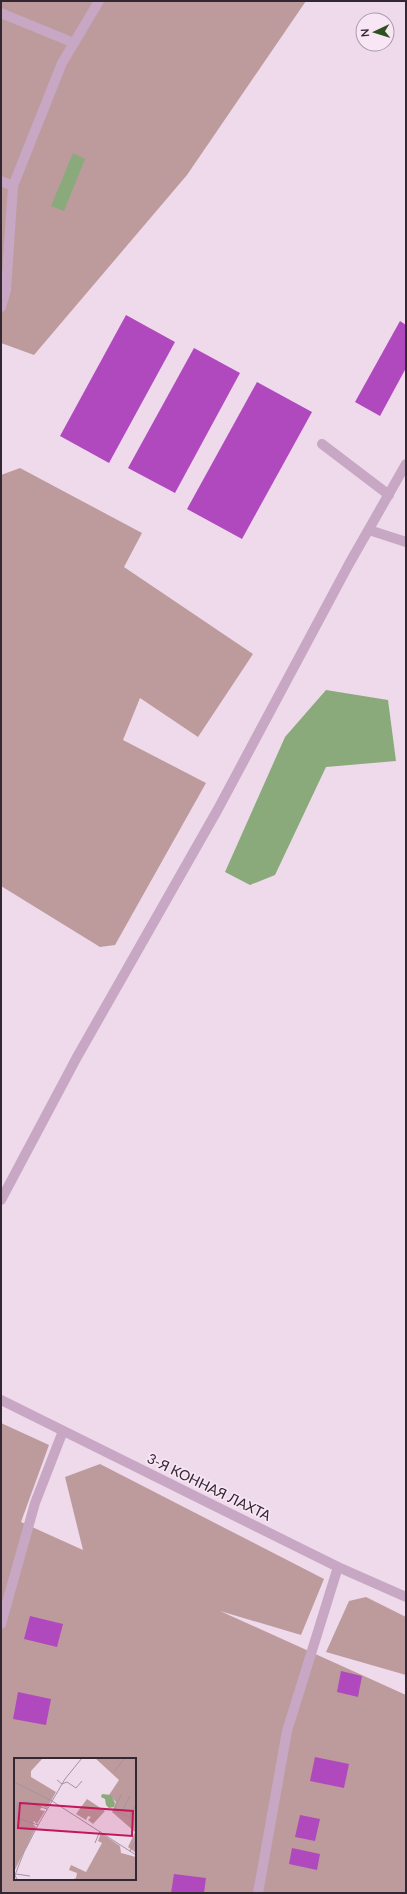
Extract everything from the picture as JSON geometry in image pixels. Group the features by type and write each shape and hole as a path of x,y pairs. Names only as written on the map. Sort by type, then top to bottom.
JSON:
{"street":[{"path":"1,307 13,186 62,63 99,1"},
{"path":"1,13 74,43"},
{"path":"1,181 13,186"},
{"path":"322,444 389,495"},
{"path":"1,1200 77,1057 218,809 406,464"},
{"path":"369,530 406,542"},
{"name":"3-Я КОННАЯ ЛАХТА","path":"1,1400 338,1567 406,1597"},
{"path":"1,1624 35,1503 63,1431"},
{"path":"258,1893 287,1731 338,1567"}],"shaded area":[{"path":"1,1 306,1 187,175 34,355 1,343"},
{"path":"73,153 85,159 64,211 51,206"},
{"path":"20,468 142,533 124,567 253,654 198,737 140,698 123,740 206,783 115,945 100,947 1,886 1,475"},
{"path":"326,690 388,700 396,761 326,767 275,875 250,885 225,872 285,737"},
{"path":"1,1423 49,1445 21,1522 83,1550 65,1477 100,1464 324,1579 301,1635 220,1611 406,1695 406,1893 1,1893"},
{"path":"366,1597 406,1617 406,1675 326,1652 349,1601"}],"building":[{"path":"126,315 175,342 109,463 60,436"},
{"path":"400,321 406,325 406,368 380,416 355,402"},
{"path":"194,348 240,373 175,493 128,468"},
{"path":"257,382 312,412 242,539 187,509"},
{"path":"30,1616 63,1624 57,1647 24,1639"},
{"path":"341,1671 362,1676 358,1697 337,1692"},
{"path":"18,1692 51,1699 46,1725 13,1719"},
{"path":"315,1757 349,1764 344,1788 310,1781"},
{"path":"300,1815 320,1819 315,1841 295,1837"},
{"path":"292,1848 320,1854 317,1870 289,1864"},
{"path":"174,1874 206,1878 204,1893 171,1893"}]}
